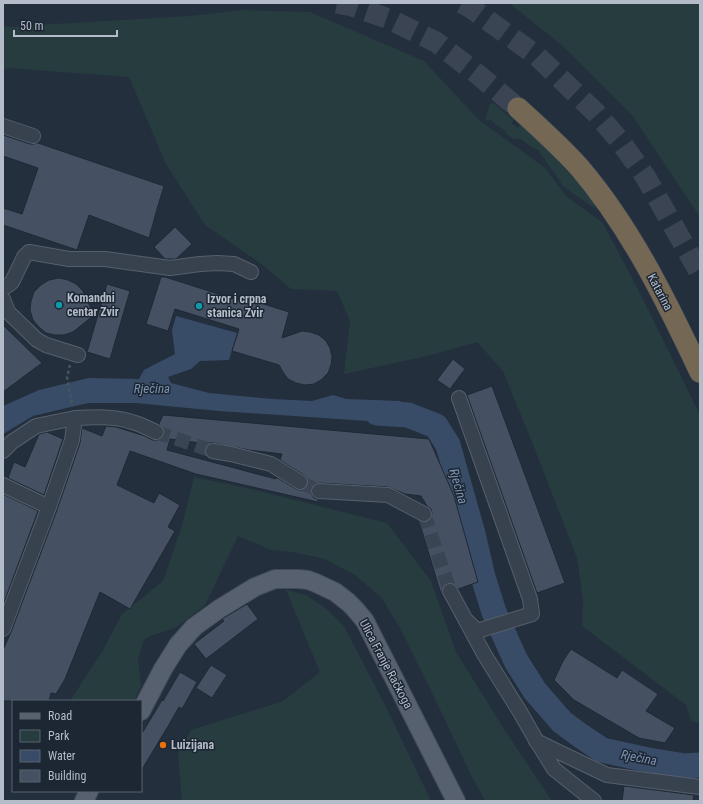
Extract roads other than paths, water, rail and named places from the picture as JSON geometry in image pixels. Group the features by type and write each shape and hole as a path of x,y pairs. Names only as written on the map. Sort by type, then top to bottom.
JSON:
{"highway":[{"name":"Katarina","path":"518,108 557,143 580,168 615,214 645,263 700,372"}],"main road":[{"name":"Ulica Franje Račkoga","path":"142,708 178,645 194,627 254,587 275,579 308,580 335,592 344,598 356,609 365,621 456,801"},
{"path":"84,801 88,792"}],"lane":[{"path":"3,126 34,136"},
{"path":"3,286 6,286 12,282 24,257 29,252 68,259 105,259 170,268 200,264 234,264 251,272"},
{"path":"3,299 8,312 37,340 46,345 78,356"},
{"path":"459,398 530,599 532,614 477,631 466,620"},
{"path":"3,451 12,442 36,426 75,418 92,417 116,419 132,422 156,432"},
{"path":"3,629 72,440 75,418"},
{"path":"213,452 231,454 271,464 300,482"},
{"path":"3,485 48,508"},
{"path":"319,491 388,495 424,514"},
{"path":"450,591 484,654 554,769 594,801"},
{"path":"536,740 607,775 700,788"}],"water":[{"name":"Rječina","path":"176,316 237,333 229,360 200,361 191,369 168,377 171,383 209,393 272,399 312,401 333,395 346,399 400,401 410,409 411,424 219,411 136,403 88,403 33,416 3,434 3,406 39,390 89,378 139,379 144,370 175,354 172,330"}],"waterway":[{"name":"Rječina","path":"377,413 408,415 436,426 448,445 473,534 483,577 494,612 516,661 535,691 562,722 602,750 685,766 700,765"}],"tunnel":[{"path":"337,3 352,6 389,19 436,42 518,108"},
{"path":"462,3 537,56 596,113 620,141 645,176 700,273"},
{"path":"156,432 213,451"},
{"path":"300,482 319,491"},
{"path":"424,514 450,591"}],"place":[{"name":"Komandni centar Zvir","path":"59,305"},
{"name":"Izvor i crpna stanica Zvir","path":"199,306"},
{"name":"Luizijana","path":"163,745"}]}
